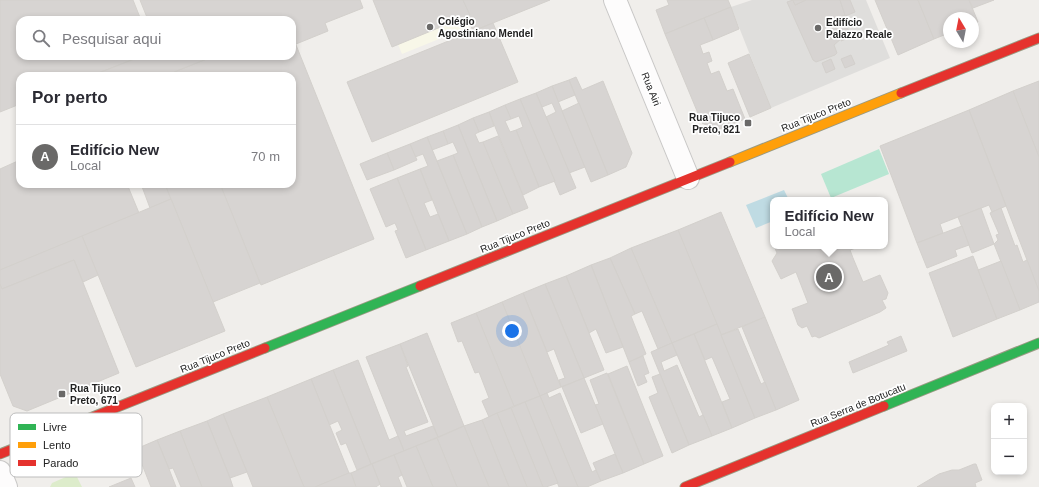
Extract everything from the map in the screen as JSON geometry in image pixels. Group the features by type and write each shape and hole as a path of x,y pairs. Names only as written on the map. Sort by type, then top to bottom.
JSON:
{"street":[{"name":"Rua Airi","path":"615,0 688,178"},
{"name":"Rua Tijuco Preto","path":"102,413 1039,38"},
{"name":"Rua Serra de Botucatu","path":"685,487 1039,343"},
{"name":"Rua Tijuco Preto","path":"0,454 10,450"},
{"path":"0,472 6,487"}],"shaded area":[{"name":"Colégio Agostiniano Mendel","path":"380,0 535,0 402,54"},
{"path":"752,0 866,0 890,58 771,108 731,7"}],"green space":[{"path":"879,149 889,174 831,197 821,174"},
{"path":"66,477 77,477 82,487 50,487 52,483"}],"water":[{"path":"784,190 788,197 770,197 770,222 756,228 746,205"}],"building":[{"path":"0,0 133,0 139,16 16,16 16,60 132,60 101,72 16,72 16,106 0,112"},
{"path":"140,0 360,0 363,8 325,23 328,31 296,44 296,16 146,16"},
{"path":"373,0 463,0 470,15 392,47"},
{"path":"463,0 550,0 473,31 467,16 470,15"},
{"path":"667,0 728,0 731,7 665,34 656,10 669,5"},
{"name":"Edifício Palazzo Reale","path":"793,0 795,5 806,0 840,0 845,15 835,19 842,38 834,45 837,53 835,55 816,62 813,60 787,2"},
{"path":"793,0 806,0 795,5"},
{"path":"840,0 850,0 855,12 843,17 851,37 841,41 842,38 835,19 845,15"},
{"path":"875,0 918,0 934,39 898,55"},
{"path":"918,0 969,0 974,12 943,12 943,35 934,39"},
{"path":"969,0 994,0 973,8"},
{"path":"731,7 739,29 713,40 704,18"},
{"path":"704,18 713,40 700,45 703,54 709,52 712,61 707,63 711,74 719,71 727,91 733,89 745,119 717,130 702,123 665,34"},
{"path":"493,23 518,82 372,142 347,82"},
{"path":"296,45 374,239 261,285 222,188 296,188 296,72 174,72 204,60 296,60"},
{"path":"749,54 771,108 750,117 728,63"},
{"path":"851,55 855,64 845,68 841,59"},
{"path":"831,59 835,69 826,73 822,63"},
{"path":"132,60 204,60 174,72 101,72"},
{"path":"576,77 582,90 603,81 632,153 626,167 608,175 569,80"},
{"path":"569,80 575,95 558,102 552,86"},
{"path":"1039,81 1039,157 1013,91"},
{"path":"552,86 585,167 569,173 546,117 556,112 552,103 542,107 536,93"},
{"path":"1013,91 1039,157 1039,291 969,110"},
{"path":"536,93 576,188 560,195 520,99"},
{"path":"520,99 555,181 539,187 516,130 523,127 519,116 511,119 505,105"},
{"path":"579,103 608,175 591,182 562,111"},
{"path":"505,105 511,119 505,121 510,132 516,130 539,187 523,195 489,112"},
{"path":"969,110 1006,206 992,212 989,205 940,224 943,233 917,243 880,146"},
{"path":"489,112 494,126 479,132 473,118"},
{"path":"473,118 479,132 475,134 479,143 483,142 513,214 497,221 458,125"},
{"path":"458,125 497,221 482,227 453,155 458,153 453,142 448,144 443,131"},
{"path":"443,131 448,144 432,150 427,137"},
{"path":"498,136 528,208 513,214 483,142"},
{"path":"427,137 467,234 449,241 420,169 428,166 423,154 415,157 410,144"},
{"path":"410,144 417,160 394,170 387,153"},
{"path":"387,153 394,170 367,180 360,164"},
{"path":"453,155 482,227 467,234 437,161"},
{"path":"16,162 16,188 129,188 139,213 0,270 0,169"},
{"path":"420,169 432,200 424,203 430,217 438,214 449,241 426,250 397,178"},
{"path":"397,178 426,250 406,258 395,231 398,230 395,223 386,227 370,189"},
{"path":"142,188 167,188 171,199 150,208"},
{"path":"167,188 222,188 260,283 213,302"},
{"path":"171,199 225,331 136,367 82,236"},
{"path":"981,208 994,244 972,253 958,217"},
{"path":"1001,208 1015,246 1017,245 1023,262 1027,260 1039,291 1039,302 1020,310 994,244 998,240 996,235 999,234 990,213"},
{"path":"721,212 765,317 721,335 678,230"},
{"path":"962,226 969,245 955,250 957,256 927,268 917,243"},
{"path":"678,230 717,324 672,343 631,248"},
{"path":"82,236 98,275 83,282 74,260 2,289 0,284 0,270"},
{"path":"631,248 672,343 658,349 642,311 635,314 610,258"},
{"path":"775,249 853,249 850,250 863,282 880,275 888,293 886,299 882,300 886,308 819,338 815,336 812,337 807,326 802,328 798,325 792,309 808,303 796,272 781,279 772,261 777,253"},
{"path":"973,256 997,319 953,337 929,273"},
{"path":"610,258 635,314 631,316 646,354 629,362 591,265"},
{"path":"74,260 119,373 27,411 13,406 0,374 0,284 2,289"},
{"path":"1001,261 1020,310 997,319 978,270"},
{"path":"591,265 623,347 606,353 596,329 589,333 566,276"},
{"path":"566,276 604,370 584,378 545,284"},
{"path":"545,284 584,378 561,387 559,380 565,378 554,349 547,352 523,293"},
{"path":"523,293 561,387 540,396 502,302"},
{"path":"502,302 540,396 514,406 476,313"},
{"path":"476,313 514,406 489,417 482,401 489,398 479,372 475,373 462,341 458,342 451,323"},
{"path":"765,317 799,400 776,410 742,327"},
{"path":"717,324 755,418 732,428 722,402 730,399 712,357 705,360 694,334"},
{"path":"738,329 761,384 765,382 776,410 755,418 721,335"},
{"path":"427,333 464,426 438,437 400,344"},
{"path":"694,334 732,428 712,436 672,343"},
{"path":"901,336 907,351 853,373 849,362 889,345 887,342"},
{"path":"672,343 677,355 661,362 664,371 677,365 699,417 703,415 712,436 689,445 651,352"},
{"path":"400,344 408,366 406,367 428,422 404,431 406,436 433,426 438,437 404,451 366,357"},
{"path":"643,356 649,373 644,375 647,382 638,386 629,362"},
{"path":"358,360 389,440 398,436 404,451 371,464 333,370"},
{"path":"627,366 663,456 644,464 608,374"},
{"path":"333,370 371,464 357,470 346,443 341,445 336,433 342,430 338,421 329,425 311,379"},
{"path":"607,373 644,464 623,473 595,405 599,404 590,380"},
{"path":"660,374 689,445 672,453 649,397 658,393 652,377"},
{"path":"584,378 603,424 581,433 562,387"},
{"path":"311,379 349,473 315,487 304,487 267,397"},
{"path":"547,393 549,398 560,393 592,472 596,470 601,481 587,487 578,487 540,396"},
{"path":"540,396 578,487 559,487 525,402"},
{"path":"267,397 304,487 253,487 223,414"},
{"path":"525,402 558,483 546,487 543,487 511,408"},
{"path":"511,408 543,487 527,487 497,413"},
{"path":"497,413 527,487 509,487 482,420"},
{"path":"223,414 247,472 230,478 207,421"},
{"path":"482,420 509,487 489,487 464,426"},
{"path":"207,421 233,487 202,487 180,431"},
{"path":"464,426 489,487 457,487 437,438"},
{"path":"180,431 202,487 181,487 173,468 169,469 157,440"},
{"path":"437,438 457,487 433,487 416,446"},
{"path":"157,440 176,487 151,487 142,464 142,446"},
{"path":"416,446 433,487 407,487 394,455"},
{"path":"615,454 623,473 601,481 593,463"},
{"path":"394,455 402,475 398,477 402,487 381,487 372,464"},
{"path":"372,464 380,484 376,487 356,487 351,473"},
{"path":"976,464 982,480 975,483 976,487 917,487 939,474 952,470 959,470"},
{"path":"351,473 356,487 315,487"},
{"path":"131,478 135,487 109,487"}],"traffic: fast":[{"path":"265,348 420,286"},
{"path":"884,406 1039,343"}],"traffic: slow":[{"path":"730,162 901,93"}],"traffic: jam":[{"path":"901,93 1039,38"},
{"path":"420,286 730,162"},
{"path":"102,413 265,348"},
{"path":"685,487 884,406"},
{"path":"0,454 10,450"}],"place":[{"name":"Colégio Agostiniano Mendel","path":"430,27"},
{"name":"Edifício Palazzo Reale","path":"818,28"},
{"name":"Rua Tijuco Preto, 821","path":"748,123"},
{"name":"Edifício New","path":"829,277"},
{"name":"Rua Tijuco Preto, 671","path":"62,394"}]}
